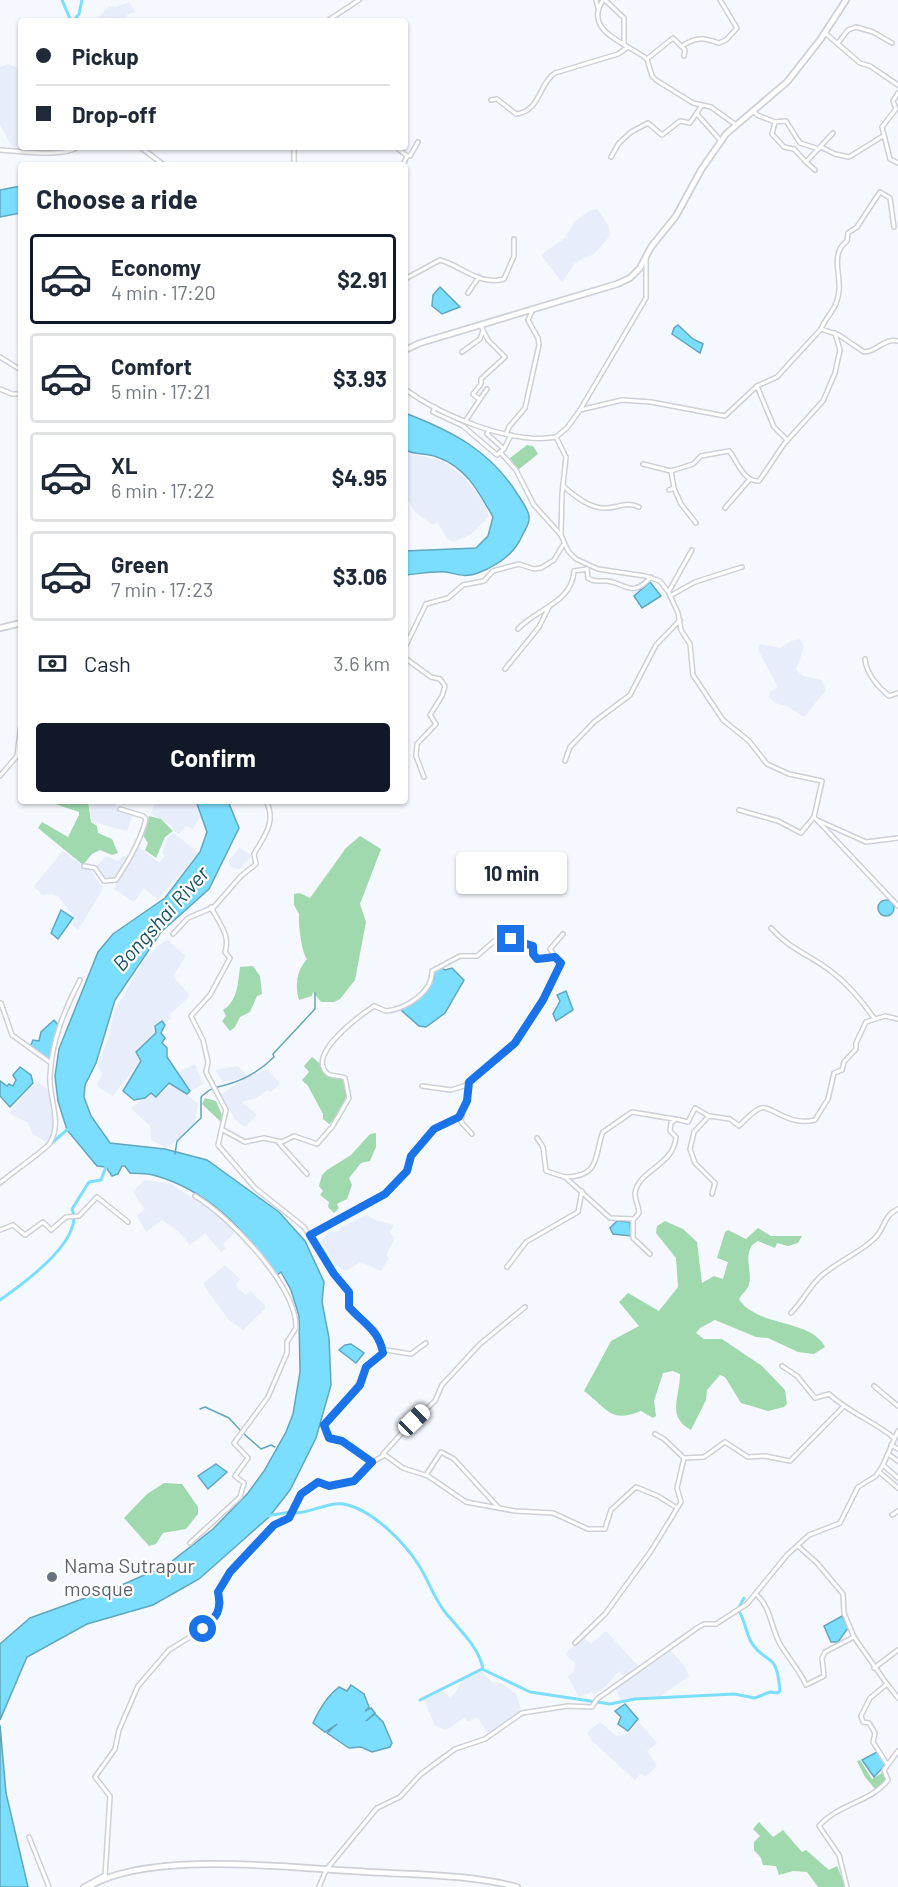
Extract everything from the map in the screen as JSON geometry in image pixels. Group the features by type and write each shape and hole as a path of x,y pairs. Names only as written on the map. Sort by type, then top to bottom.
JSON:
{"main road":[{"path":"408,349 626,281 638,271 646,256 676,216 696,178 721,141 736,125 787,82 825,33 846,0"},
{"path":"0,628 18,624"},
{"path":"87,1887 103,1877 148,1869 214,1864 421,1874 475,1879 517,1887"}],"street":[{"path":"332,18 359,0"},
{"path":"596,0 598,16 607,36 647,59 653,78 676,94 711,107 736,125"},
{"path":"491,100 499,100 516,114 525,112 543,92 547,78 555,73 618,54 626,46 624,18 604,0 598,8"},
{"path":"682,46 698,37 707,37 719,43 737,28 720,0"},
{"path":"838,44 848,30 856,27 873,32 892,43"},
{"path":"825,33 860,63 870,66 898,86"},
{"path":"647,59 671,38 675,38 682,46 686,53 684,56"},
{"path":"898,93 893,101 896,109 882,125 890,159 898,163"},
{"path":"611,157 618,142 646,123 662,135 680,121 688,124 702,105"},
{"path":"753,110 757,115 775,122 786,122 800,142 849,157 883,136"},
{"path":"697,114 721,141"},
{"path":"775,122 772,134 784,147 794,149 815,170"},
{"path":"806,162 833,133"},
{"path":"404,162 418,142"},
{"path":"0,150 35,153 74,150"},
{"path":"144,150 160,162"},
{"path":"400,150 407,156"},
{"path":"580,410 622,400 651,402 725,416 757,386 777,377 836,309 839,290 836,265 843,244 880,192 890,198 894,227"},
{"path":"408,277 440,260 478,277 504,279 514,256 514,239"},
{"path":"408,391 435,407 489,430 509,435 556,437 567,428 580,410 646,298 646,256"},
{"path":"468,293 478,277"},
{"path":"435,407 433,412 463,426 497,455 502,451 509,435 508,427 524,410 530,388 539,342 528,320 533,309"},
{"path":"462,352 480,339 482,327"},
{"path":"479,399 473,394 481,384 481,379 505,357 488,340 482,327"},
{"path":"821,329 835,333 864,352 872,351 888,340 898,341"},
{"path":"643,464 670,471 693,464 701,456 729,451 734,462 750,479 757,482 788,440 815,413 828,391 840,350 835,333"},
{"path":"0,357 18,368"},
{"path":"757,386 774,427 788,440"},
{"path":"0,389 18,394"},
{"path":"466,420 487,389"},
{"path":"489,430 487,434 516,470 534,505 561,535"},
{"path":"556,437 566,457 561,535 563,545 576,559 593,567 651,577 660,581 670,594 680,620 681,630 690,644 693,675 723,720 749,741 767,764 789,774 822,781 815,819 801,833 778,821 739,810"},
{"path":"670,471 681,504 696,523"},
{"path":"725,508 750,479"},
{"path":"563,486 580,500 595,507 604,509 626,503 639,507"},
{"path":"669,490 674,488"},
{"path":"408,641 426,604 448,598 463,585 484,581 494,571 519,564 534,569 541,568 554,560 563,545"},
{"path":"670,594 692,550"},
{"path":"518,629 540,609 549,607 560,600 569,587 574,571 593,567"},
{"path":"670,594 695,582 742,567"},
{"path":"587,569 588,578 592,581 612,583 627,589 642,586 651,577"},
{"path":"505,669 539,627 549,607"},
{"path":"565,761 570,747 594,722 630,695 656,645 680,620"},
{"path":"865,659 866,667 878,686 889,696 898,693"},
{"path":"408,660 422,668 430,677 440,679 445,686 442,696 430,715 436,724 417,744 416,756 423,777"},
{"path":"0,776 17,756 18,748"},
{"path":"172,934 188,918 220,902 240,878 256,864 254,854 266,837 269,825 270,811 267,804"},
{"path":"84,866 95,868 104,881 116,880 122,872 137,845 146,819 120,809"},
{"path":"815,819 866,842 898,838"},
{"path":"815,819 898,906"},
{"path":"211,907 226,936 228,943 225,952 230,958 210,995 191,1018 203,1040 208,1062 206,1072 226,1110 218,1144 255,1188 271,1199 310,1235 334,1274 349,1292 349,1307 375,1330 383,1352"},
{"path":"771,928 791,948 831,971 849,986 875,1018"},
{"path":"422,1086 451,1090 469,1082 512,1047 561,963 550,949 563,934"},
{"path":"223,1130 245,1142 264,1138 287,1141 294,1136 317,1144 330,1130 348,1102 345,1078 326,1072 325,1055 337,1035 374,1006 386,1011 404,1006 424,993 432,979 432,971 460,956 477,956 500,936 533,946 533,954 537,959 555,957"},
{"path":"0,1183 45,1148 54,1133 54,1106 49,1088 51,1063 64,1009 80,980"},
{"path":"1,1003 12,1035 51,1063"},
{"path":"565,1177 575,1177 590,1169 601,1149 603,1131 632,1112 688,1122 694,1108 709,1116 730,1119 739,1126 760,1109 766,1107 796,1123 815,1120 828,1099 834,1073 842,1070 844,1062 856,1049 856,1043 866,1022 885,1016 898,1019"},
{"path":"469,1082 461,1122 472,1134"},
{"path":"310,1235 385,1194 407,1171 411,1156 434,1129 454,1121 463,1111"},
{"path":"709,1116 694,1132 690,1149 695,1163 715,1183 712,1194"},
{"path":"537,1138 543,1147 546,1170 565,1177 610,1218 637,1219 639,1213 635,1197 638,1186 653,1169 668,1158 676,1137 670,1127 676,1119"},
{"path":"278,1141 307,1174"},
{"path":"507,1267 526,1242 578,1212 582,1191"},
{"path":"190,1543 240,1497 244,1484 236,1476 248,1458 234,1443 268,1397 287,1353 286,1342 296,1328 291,1303 256,1249 220,1213 195,1196"},
{"path":"0,1230 13,1225 25,1235 43,1222 51,1230 66,1217 79,1216 97,1197 128,1222"},
{"path":"791,1312 801,1303 810,1287 840,1262 876,1237 887,1216 898,1209"},
{"path":"633,1219 633,1238 650,1254"},
{"path":"103,1877 110,1832 110,1796 95,1777 115,1749 133,1695 169,1650 190,1640 210,1622 222,1603 218,1592 225,1580 274,1525 289,1518 301,1494 318,1482 329,1486 354,1481 372,1462 382,1456 409,1425 435,1401 441,1385 480,1344 525,1307"},
{"path":"372,1462 342,1441 329,1438 324,1425 360,1385 366,1367 383,1352 386,1350 411,1354 426,1343"},
{"path":"782,1366 797,1376 815,1398 829,1394 843,1407 894,1438"},
{"path":"874,1386 898,1406"},
{"path":"655,1434 664,1439 684,1458 704,1457 725,1442 748,1457 765,1456 790,1461 843,1407"},
{"path":"319,1887 326,1870 377,1808 400,1797 421,1774 454,1749 485,1739 522,1713 593,1706 597,1699 697,1628 704,1624 716,1624 757,1595 784,1558 811,1534 840,1523 858,1487 879,1472 898,1431"},
{"path":"891,1445 898,1449"},
{"path":"426,1475 441,1452 456,1461 498,1507"},
{"path":"888,1454 898,1461"},
{"path":"382,1456 385,1455 403,1468 426,1475 461,1499 498,1507 555,1514 580,1526 597,1530 605,1529 611,1510 636,1487 658,1496 677,1508"},
{"path":"575,1643 605,1614 651,1551 682,1500 677,1488 684,1458"},
{"path":"883,1465 898,1478"},
{"path":"879,1472 898,1488"},
{"path":"892,1515 898,1511"},
{"path":"798,1546 817,1563 843,1594 844,1613 854,1637 874,1668 898,1698"},
{"path":"757,1595 764,1604 779,1643 800,1671 806,1685 824,1676 822,1658 826,1651 854,1637"},
{"path":"874,1668 898,1650"},
{"path":"887,1684 870,1698 861,1716 863,1722 869,1723 875,1733 873,1742 887,1764"},
{"path":"847,1887 839,1856 819,1826 839,1809 856,1800 868,1797 884,1785 888,1780 884,1770 898,1751"},
{"path":"29,1837 49,1887"}],"shaded area":[{"path":"129,2 135,12 125,18 99,18 109,6 116,7"},
{"path":"8,64 18,68 18,147 13,148 0,125 0,67"},
{"path":"597,209 609,226 610,236 594,254 575,263 562,282 541,255 565,238 574,222 589,211"},
{"path":"408,453 443,461 462,476 485,503 489,517 471,534 454,542 447,539 437,522 433,525 415,512 408,501"},
{"path":"800,639 804,647 796,670 803,676 821,680 826,690 804,717 787,706 775,703 769,697 770,692 778,687 758,650 760,644 780,648 791,641"},
{"path":"89,804 115,804 116,808 133,815 127,831 92,822"},
{"path":"155,804 196,804 200,817 193,829 186,826 179,834 172,826 151,813"},
{"path":"174,833 198,853 158,900 144,888 134,902 114,889 117,885 114,880 104,879 96,867 106,856 118,861 123,856 131,857 138,846 159,863 165,856 162,853 167,838"},
{"path":"240,847 251,856 240,869 230,867 229,861"},
{"path":"63,851 92,872 103,889 78,930 73,925 73,915 58,896 42,895 34,886"},
{"path":"167,940 186,956 173,976 190,996 170,1014 171,1018 165,1023 160,1020 153,1028 155,1033 135,1051 140,1061 113,1096 98,1087 97,1084 103,1073 97,1067 109,1037 114,1011 143,962"},
{"path":"195,1064 203,1084 191,1091 178,1072"},
{"path":"238,1066 248,1077 268,1069 280,1084 271,1092 267,1090 258,1097 242,1102 257,1115 245,1127 236,1121 221,1095 241,1081 239,1079 222,1082 215,1070"},
{"path":"37,1081 49,1091 51,1101 53,1129 47,1143 32,1133 28,1123 9,1113"},
{"path":"169,1086 182,1090 198,1104 195,1124 167,1148 151,1140 150,1126 131,1108 151,1094 157,1097"},
{"path":"144,1180 169,1183 212,1210 234,1233 223,1244 226,1248 221,1252 205,1233 190,1245 178,1231 162,1220 146,1232 137,1216 145,1209 133,1192"},
{"path":"367,1215 375,1220 394,1225 390,1233 395,1238 386,1255 389,1258 381,1271 361,1262 346,1271 335,1265 321,1241 330,1231 337,1232 342,1226"},
{"path":"225,1265 240,1279 236,1285 239,1289 246,1295 250,1291 265,1305 265,1309 243,1330 228,1319 205,1287 204,1283"},
{"path":"606,1631 639,1667 625,1677 619,1671 594,1695 592,1692 579,1697 568,1677 574,1671 575,1663 565,1654 583,1636 591,1644"},
{"path":"670,1650 684,1665 689,1676 660,1697 621,1700 616,1690 618,1687"},
{"path":"482,1671 492,1682 501,1683 516,1694 522,1712 489,1735 477,1717 468,1722 464,1718 446,1730 435,1726 424,1700 443,1690 450,1698 458,1689 461,1680"},
{"path":"600,1722 616,1736 627,1734 639,1722 657,1743 647,1751 657,1766 645,1777 641,1773 635,1780 591,1740 587,1732"}],"green space":[{"path":"527,445 533,446 538,454 518,470 510,458"},
{"path":"55,804 88,804 91,822 97,826 98,833 112,839 118,853 112,855 100,850 92,854 83,865 38,828 42,822 68,837 79,812"},
{"path":"149,816 161,819 173,831 165,837 156,858 145,850 148,843 142,834"},
{"path":"360,836 381,849 360,904 366,922 355,980 340,999 334,1002 321,1002 313,992 312,996 299,1000 297,979 307,959 301,938 299,914 294,905 294,894 300,893 310,898 346,848"},
{"path":"253,966 260,976 262,994 257,996 250,1012 240,1017 230,1031 222,1021 226,1016 223,1010 232,1002 238,985 240,967"},
{"path":"312,1057 323,1066 328,1076 344,1078 346,1084 346,1097 342,1110 329,1124 323,1119 323,1114 308,1086 302,1080 309,1072 304,1066"},
{"path":"205,1098 216,1101 222,1115 221,1122 202,1104"},
{"path":"376,1133 376,1147 370,1161 361,1163 349,1178 352,1185 347,1199 337,1204 339,1208 334,1213 328,1207 329,1202 320,1195 323,1191 319,1186 322,1175 351,1155 370,1134"},
{"path":"665,1221 683,1229 697,1242 702,1283 714,1276 723,1279 728,1262 717,1258 725,1232 728,1230 746,1239 758,1228 771,1236 802,1236 798,1243 788,1246 777,1243 775,1248 758,1241 752,1245 748,1256 750,1282 739,1299 747,1308 758,1314 808,1332 818,1338 825,1347 814,1354 798,1352 768,1338 756,1337 715,1320 700,1328 696,1333 704,1339 722,1339 762,1366 785,1390 787,1404 784,1407 768,1411 741,1403 725,1377 720,1375 707,1390 706,1400 691,1430 683,1425 677,1413 680,1374 673,1371 663,1373 654,1401 656,1416 653,1418 641,1411 631,1415 615,1415 584,1391 611,1341 639,1326 619,1302 628,1293 659,1311 678,1287 676,1258 656,1233 657,1226"},
{"path":"164,1483 182,1484 198,1507 198,1514 186,1529 163,1533 156,1544 149,1546 124,1518 147,1494"},
{"path":"860,1760 872,1779 882,1773 886,1779 876,1790 865,1777 857,1761"},
{"path":"759,1822 773,1837 783,1830 802,1852 806,1850 829,1870 837,1866 846,1887 818,1887 807,1872 793,1871 779,1875 776,1866 763,1865 761,1858 754,1850 754,1842 760,1836 753,1829"}],"water":[{"path":"18,187 18,214 0,217 0,190"},
{"path":"440,287 460,307 442,314 432,306 433,295"},
{"path":"678,325 693,339 703,344 700,353 672,334"},
{"path":"408,414 454,435 483,454 496,466 524,503 529,516 519,543 509,554 498,563 474,574 431,572 408,575 408,551 476,548 488,536 493,517 471,481 456,467 437,457 408,451"},
{"path":"650,582 661,596 642,608 634,596"},
{"name":"Bongshai River","path":"197,804 229,804 239,828 209,889 161,932 115,1000 96,1063 85,1085 84,1097 91,1116 110,1143 165,1149 207,1160 279,1212 305,1241 324,1282 322,1302 329,1338 331,1385 316,1438 290,1490 269,1517 199,1579 153,1605 87,1624 27,1657 0,1720 0,1644 30,1618 124,1584 167,1565 213,1529 248,1493 264,1471 286,1432 293,1414 300,1372 299,1316 291,1290 281,1272 277,1275 252,1242 224,1214 191,1191 153,1175 130,1173 125,1166 122,1166 118,1174 112,1176 106,1167 97,1166 67,1130 58,1101 55,1076 59,1049 98,952 113,934 165,898 200,852 207,832"},
{"path":"883,900 889,900 894,908 892,914 883,916 878,911 878,905"},
{"path":"61,910 73,918 58,939 51,933"},
{"path":"442,968 445,970 452,968 464,980 445,1013 426,1027 419,1026 402,1011 404,1006 425,993 434,978 433,972"},
{"path":"566,991 573,1010 556,1021 553,1014 560,1001 557,995"},
{"path":"54,1020 58,1025 50,1061 30,1047 33,1040 39,1041 41,1032"},
{"path":"162,1021 165,1025 161,1033 165,1038 162,1043 167,1048 167,1057 190,1091 187,1094 169,1083 156,1097 151,1093 145,1098 134,1100 123,1091 141,1061 136,1052 156,1033 155,1026"},
{"path":"20,1067 31,1075 33,1083 10,1107 0,1096 0,1081 7,1086 9,1084 13,1086 16,1080 13,1075"},
{"path":"617,1221 630,1222 631,1236 613,1234 610,1228"},
{"path":"351,1344 364,1353 356,1363 339,1350"},
{"path":"216,1464 227,1472 208,1489 198,1476"},
{"path":"842,1616 848,1628 838,1642 831,1642 824,1626"},
{"path":"351,1685 364,1694 369,1707 365,1711 371,1708 375,1713 366,1721 375,1714 383,1722 392,1743 390,1747 372,1752 361,1747 349,1748 327,1733 337,1724 325,1732 313,1723 324,1704 339,1687 347,1691"},
{"path":"625,1704 638,1719 628,1731 618,1724 621,1717 615,1711"},
{"path":"0,1725 6,1793 28,1887 0,1887"},
{"path":"877,1752 886,1764 874,1777 862,1760"}],"waterway":[{"path":"62,0 70,18"},
{"path":"76,18 79,14 82,0"},
{"path":"175,1154 177,1141 201,1118 201,1097 213,1089 249,1076 274,1057 273,1054 315,1009 315,993"},
{"path":"38,1155 69,1128"},
{"path":"74,1215 72,1209 89,1182 101,1180 107,1164"},
{"path":"0,1300 33,1275 56,1253 65,1241 74,1218"},
{"path":"200,1409 205,1407 229,1418 241,1431"},
{"path":"243,1433 261,1449 271,1445 275,1447"},
{"path":"295,1513 334,1504 348,1505 368,1514 388,1529 405,1546 418,1564 441,1607 473,1646 483,1669"},
{"path":"266,1516 291,1512"},
{"path":"738,1609 744,1598"},
{"path":"420,1700 482,1669 530,1692 610,1704 635,1699 734,1694 755,1698 770,1692 778,1693 780,1691 775,1666 752,1643 739,1611"}],"place":[{"name":"Nama Sutrapur mosque","path":"52,1577"}],"route":[{"path":"203,1629 220,1608 222,1603 218,1592 230,1572 277,1522 289,1518 301,1494 318,1482 329,1486 354,1481 372,1462 342,1441 326,1436 324,1425 360,1385 366,1367 383,1353 380,1341 373,1328 349,1307 349,1292 340,1283 310,1235 366,1206 393,1187 407,1171 411,1156 434,1129 459,1117 467,1101 469,1082 512,1047 526,1027 543,1000 561,963 555,957 537,959 533,954 533,946 522,940 511,939"}]}
